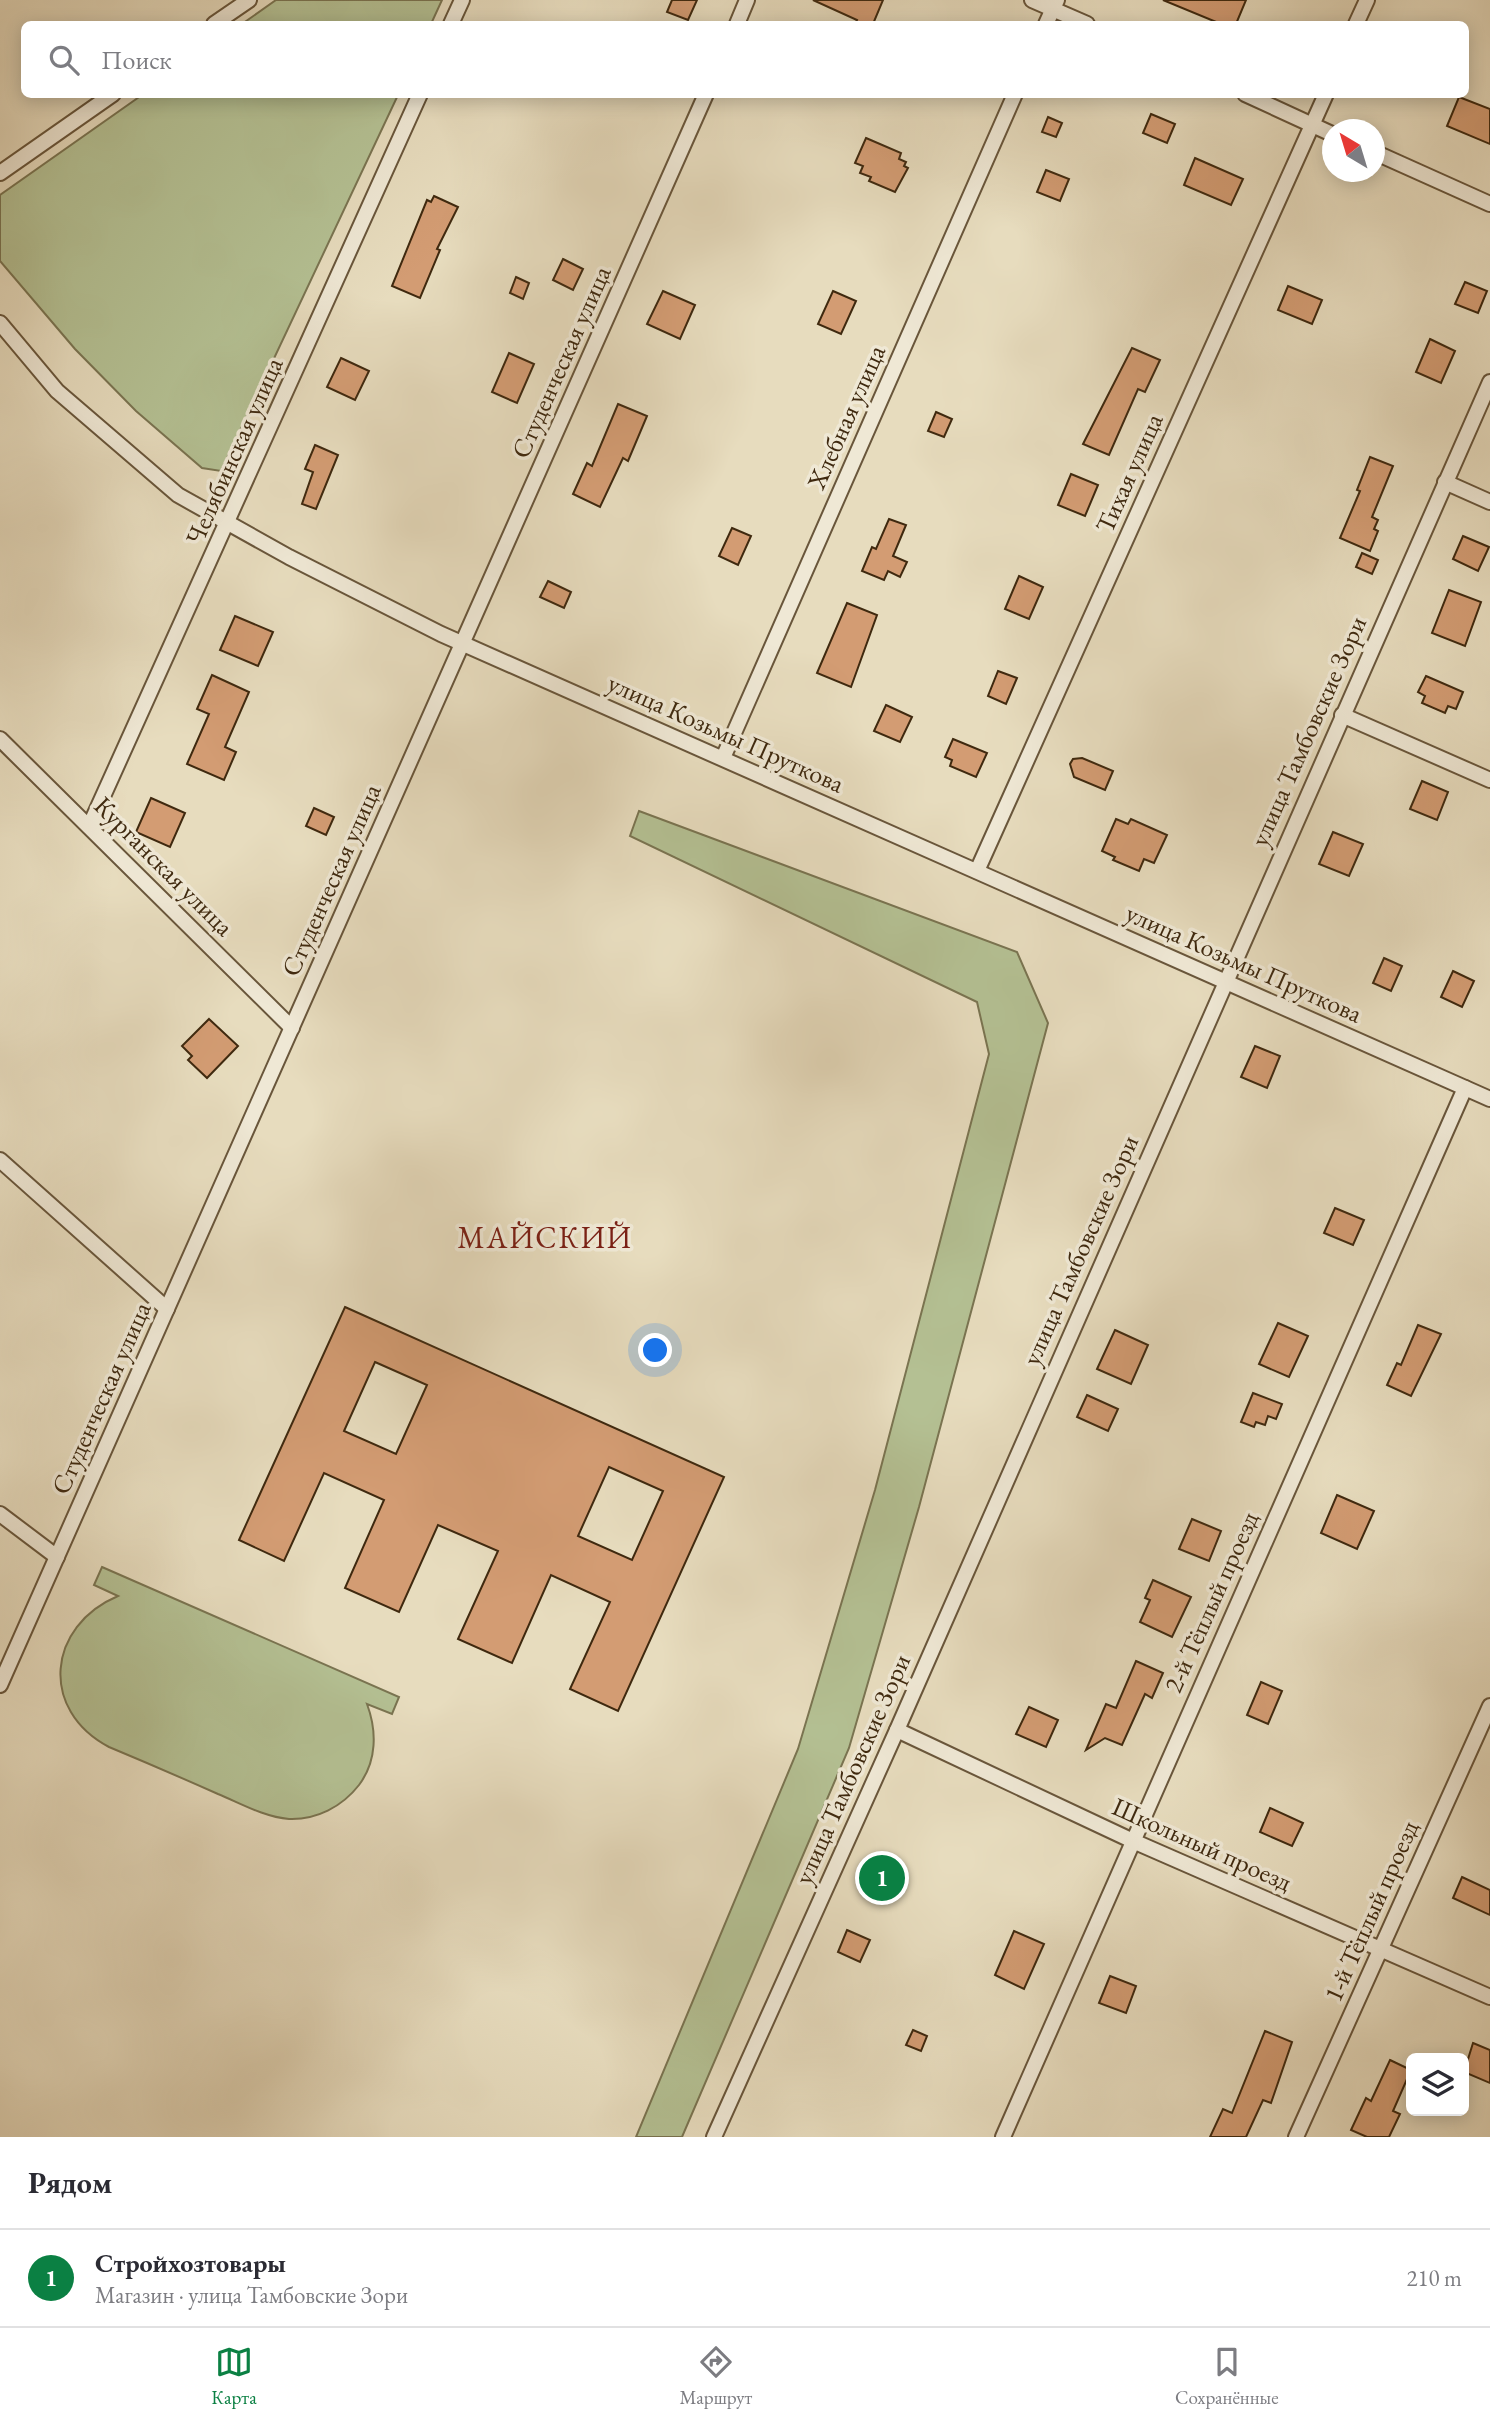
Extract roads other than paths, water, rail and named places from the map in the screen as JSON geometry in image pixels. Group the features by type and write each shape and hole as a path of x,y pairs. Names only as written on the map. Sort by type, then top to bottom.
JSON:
{"street":[{"path":"218,21 249,0"},
{"path":"452,21 462,0"},
{"path":"738,21 747,0"},
{"path":"1032,0 1054,5 1082,21"},
{"path":"1357,21 1367,0"},
{"path":"0,173 107,98"},
{"name":"Челябинская улица","path":"90,825 229,524 418,98"},
{"name":"Студенческая улица","path":"0,1685 704,98"},
{"name":"Хлебная улица","path":"723,758 1013,98"},
{"path":"1254,98 1322,130"},
{"name":"Тихая улица","path":"977,871 1324,98"},
{"path":"1385,157 1490,204"},
{"name":"улица Козьмы Пруткова","path":"0,323 57,391 133,459 178,495 229,524 463,643 1490,1099"},
{"name":"улица Тамбовские Зори","path":"714,2137 897,1730 1224,981 1490,382"},
{"path":"1445,482 1490,502"},
{"path":"1342,715 1490,780"},
{"name":"Курганская улица","path":"0,740 90,825 292,1028"},
{"name":"2-й Тёплый проезд","path":"1003,2137 1465,1088"},
{"path":"0,1160 167,1309"},
{"path":"0,1514 57,1557"},
{"name":"1-й Тёплый проезд","path":"1296,2137 1490,1706"},
{"name":"Школьный проезд","path":"897,1730 1133,1841 1490,1997"}],"place":[{"name":"Стройхозтовары","path":"882,1878"}],"district":[{"name":"МАЙСКИЙ","path":"545,1238"}]}
